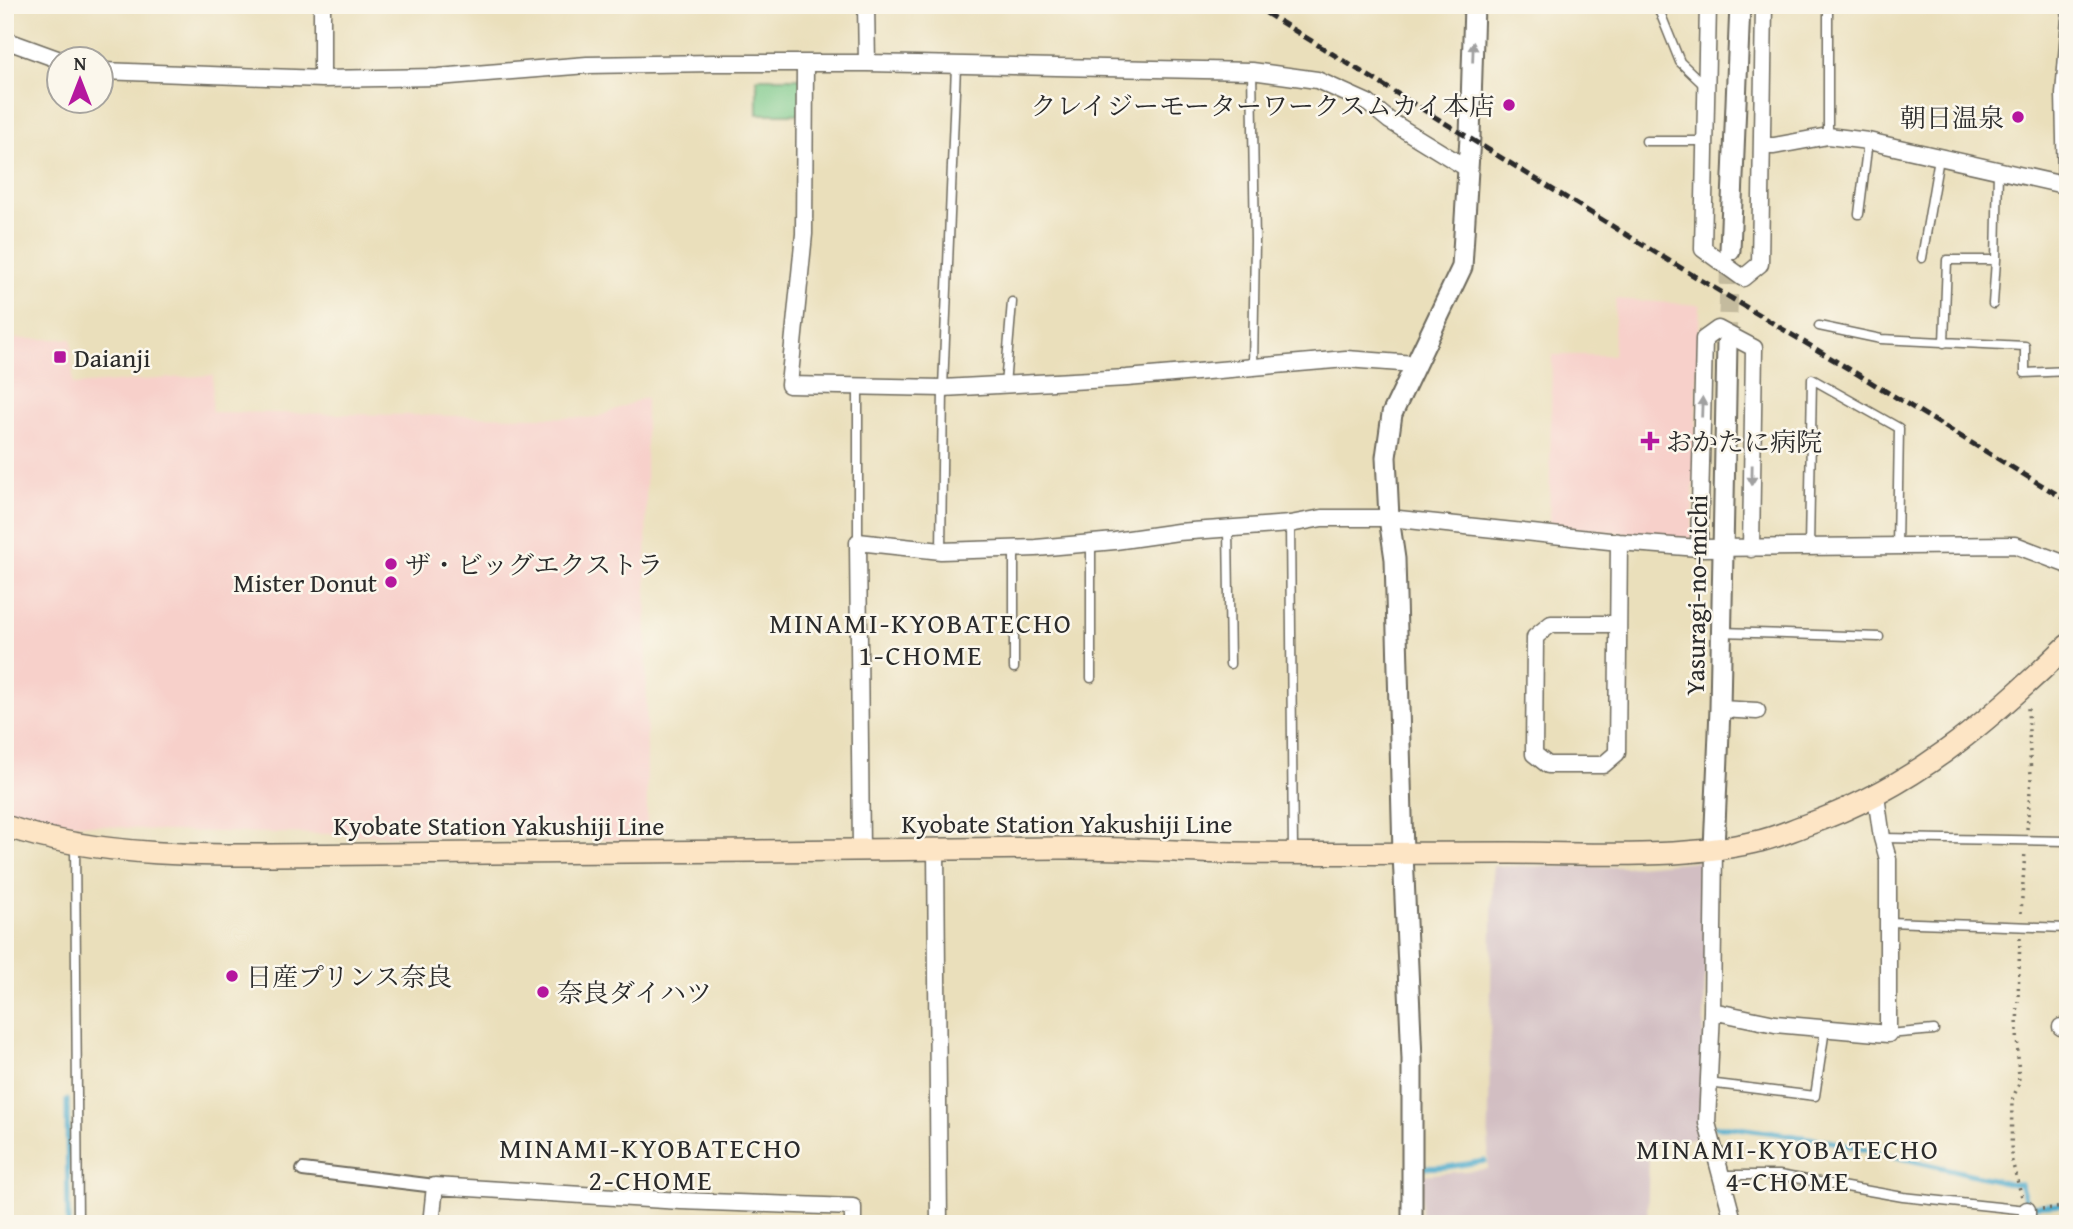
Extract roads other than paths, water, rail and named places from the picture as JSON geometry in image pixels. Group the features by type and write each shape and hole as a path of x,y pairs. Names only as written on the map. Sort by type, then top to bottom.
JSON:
{"main road":[{"name":"Kyobate Station Yakushiji Line","path":"5,826 30,835 75,844 197,853 535,854 1067,848 1236,853 1676,853 1758,842 1819,821 1877,796 1938,759 2027,685 2068,645"}],"street":[{"path":"322,5 322,79"},
{"path":"866,5 867,63"},
{"path":"1412,1224 1412,1059 1395,559 1389,519 1386,457 1392,414 1462,267 1474,5"},
{"path":"1708,5 1703,249 1743,278 1760,264 1764,5"},
{"path":"1730,250 1740,5"},
{"path":"5,40 46,55"},
{"path":"116,72 322,79 438,77 587,65 715,63 867,63 1252,71 1317,80 1327,84 1368,103 1390,121 1468,169"},
{"path":"805,64 804,234 789,385 943,388 1253,369 1346,359 1415,364"},
{"path":"1763,146 1828,136 1868,141 2065,185"},
{"path":"1699,548 1704,339 1718,329 1754,348 1751,549"},
{"name":"Yasuragi-no-michi","path":"1714,849 1720,709 1727,343"},
{"path":"861,850 859,542 941,551 1014,549 1290,524 1322,518 1389,519 1619,542 1722,549 2015,545 2068,565"},
{"path":"1618,624 1551,624 1535,637 1534,754 1548,765 1603,765 1617,752 1619,542"},
{"path":"1720,709 1757,711"},
{"path":"1712,1011 1775,1024 1888,1034 1888,859 1882,838 1877,796"},
{"path":"936,849 939,1224"},
{"path":"1714,849 1712,1011 1707,1123 1734,1224"},
{"path":"303,1170 435,1186 681,1201 853,1207 853,1224"},
{"path":"431,1224 435,1186"}],"lane":[{"path":"1657,5 1680,62 1706,87"},
{"path":"1828,5 1828,136"},
{"path":"2065,185 2060,94 2067,5"},
{"path":"941,551 943,388 956,66"},
{"path":"1252,71 1255,241 1253,369"},
{"path":"1646,141 1705,141"},
{"path":"1859,214 1868,141"},
{"path":"1922,258 1939,159"},
{"path":"1993,304 1998,171"},
{"path":"1944,343 1947,260 1996,260"},
{"path":"1005,385 1012,302"},
{"path":"1819,326 1881,339 2025,346 2025,373 2068,372"},
{"path":"1809,548 1812,379 1899,428 1897,547"},
{"path":"858,386 859,542"},
{"path":"1290,524 1293,852"},
{"path":"1228,529 1230,664"},
{"path":"1091,543 1091,678"},
{"path":"1014,549 1014,668"},
{"path":"1721,632 1879,637"},
{"path":"1882,838 2068,841"},
{"path":"75,844 78,1224"},
{"path":"1888,922 2067,928 2068,908"},
{"path":"1709,1083 1815,1096 1825,1029"},
{"path":"1888,1034 1934,1030"},
{"path":"1720,1175 1779,1175 2027,1217"}],"waterway":[{"path":"67,1100 68,1224"},
{"path":"1715,1127 1824,1140 2020,1184 2028,1206 2068,1204"},
{"path":"1418,1168 1485,1161"}],"tunnel":[{"path":"1727,343 1730,253"}],"railway":[{"path":"1253,5 1648,248 2068,501"}],"place":[{"name":"クレイジーモーターワークスムカイ本店","path":"1509,105"},
{"name":"朝日温泉","path":"2018,117"},
{"name":"Daianji","path":"60,357"},
{"name":"おかたに病院","path":"1650,441"},
{"name":"ザ・ビッグエクストラ","path":"391,564"},
{"name":"Mister Donut","path":"391,582"},
{"name":"日産プリンス奈良","path":"232,976"},
{"name":"奈良ダイハツ","path":"543,992"}],"district":[{"name":"MINAMI-KYOBATECHO 1-CHOME","path":"921,638"},
{"name":"MINAMI-KYOBATECHO 2-CHOME","path":"651,1163"},
{"name":"MINAMI-KYOBATECHO 4-CHOME","path":"1788,1164"}]}
